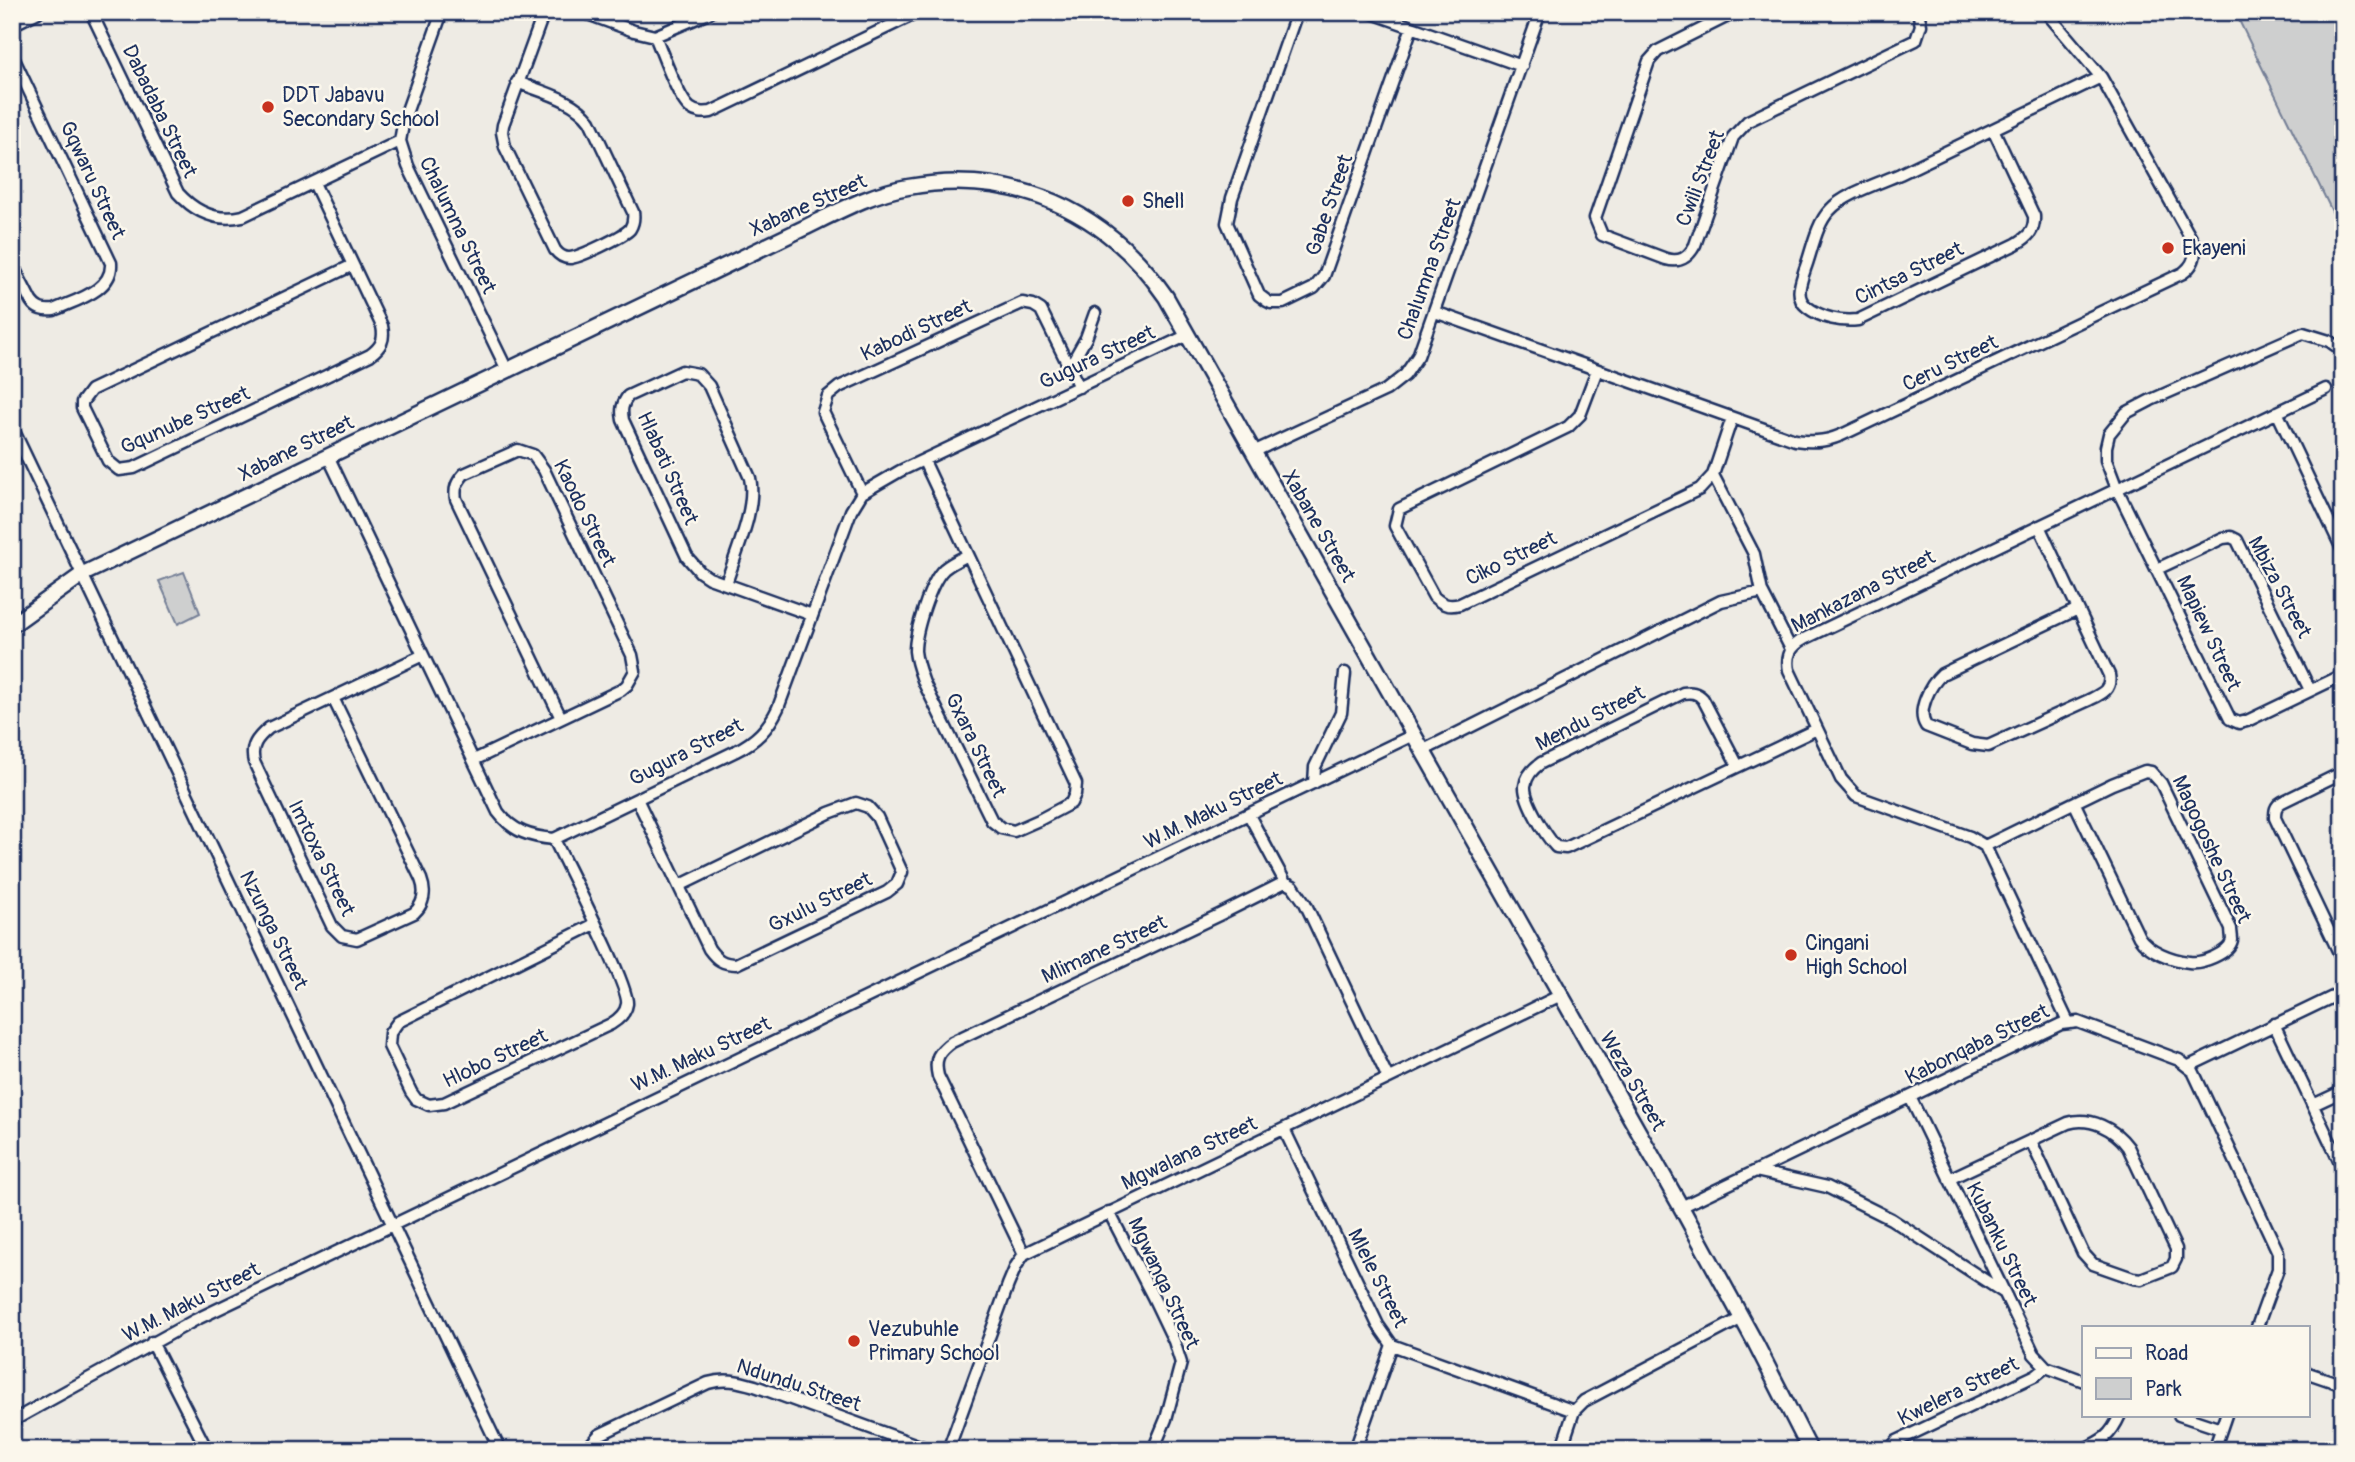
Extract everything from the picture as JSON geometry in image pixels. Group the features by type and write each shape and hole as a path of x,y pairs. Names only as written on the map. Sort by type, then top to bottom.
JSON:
{"street":[{"path":"12,25 38,12"},
{"name":"Dabadaba Street","path":"91,12 178,193 188,204 205,215 234,219 243,216 400,141"},
{"name":"Chalumna Street","path":"442,12 406,110 400,141 408,166 507,370"},
{"path":"517,82 570,103 585,114 633,212 632,225 625,233 571,258 565,258 555,250 503,140 503,125 517,82 544,12"},
{"path":"582,12 634,32 654,36 711,12"},
{"path":"654,36 686,104 697,112 704,113 919,12"},
{"name":"Gabe Street","path":"1297,12 1227,211 1227,223 1259,295 1271,303 1283,303 1314,288 1324,276 1412,27"},
{"path":"1369,12 1522,66"},
{"name":"Chalumna Street","path":"1253,452 1386,390 1405,376 1418,356 1435,312 1540,12"},
{"name":"Cwili Street","path":"1735,12 1658,51 1649,61 1595,218 1602,235 1666,260 1686,257 1695,245 1737,131 1748,121 1916,40 1922,25 1918,12"},
{"name":"Ceru Street","path":"1435,312 1795,440 1814,442 1835,438 2183,273 2191,267 2195,256 2193,242 2101,77 2046,12"},
{"name":"Gqwaru Street","path":"12,55 111,263 111,269 110,276 100,287 47,311 35,307 12,264"},
{"name":"Cintsa Street","path":"1993,129 2034,216 2030,234 2016,244 1857,320 1838,320 1804,305 1799,291 1801,282 1822,220 1832,208 1993,129 2101,77"},
{"name":"Gqunube Street","path":"314,183 353,265 382,326 384,339 376,351 134,468 119,470 108,461 82,408 82,402 91,390 353,265"},
{"name":"Xabane Street","path":"12,625 83,574 818,221 874,197 907,187 980,183 1020,189 1057,203 1093,222 1123,246 1145,269 1188,334 1413,735"},
{"name":"Kabodi Street","path":"862,493 823,412 828,396 839,387 1022,303 1033,304 1041,310 1079,387"},
{"path":"1069,369 1086,338 1095,313"},
{"name":"Mapiew Street","path":"2343,351 2329,341 2303,333 2126,413 2109,434 2106,447 2106,460 2118,489 2230,719 2236,723 2247,721 2343,675"},
{"name":"Gugura Street","path":"554,839 751,744 762,734 778,708 845,524 862,493 884,479 1188,334"},
{"name":"Ciko Street","path":"1597,370 1580,415 1568,427 1399,509 1395,526 1437,600 1447,606 1460,604 1689,495 1707,484 1713,475"},
{"name":"Hlabati Street","path":"726,584 750,507 750,478 709,386 698,374 682,371 628,396 621,412 687,557 700,572 726,584 812,615"},
{"name":"Mankazana Street","path":"1985,846 1970,837 1856,796 1841,779 1789,670 1787,659 1791,649 1804,639 2326,389"},
{"path":"2277,412 2343,551"},
{"path":"1732,418 1713,475 1754,554 1762,593 1791,649"},
{"name":"Nzunga Street","path":"12,427 500,1450"},
{"name":"Kaodo Street","path":"474,760 561,718 627,685 635,671 635,664 544,470 533,455 518,450 464,474 455,492 478,547 561,718"},
{"path":"328,456 491,799 505,821 525,834 554,839"},
{"name":"Gxara Street","path":"924,461 1076,784 1075,794 1066,807 1014,831 1001,828 992,821 924,683 915,654 918,632 937,578 950,564 968,555"},
{"path":"2039,526 2078,609 2109,675 2109,685 2103,692 1988,746 1972,744 1926,726 1922,721 1930,688 1942,674 2078,609"},
{"name":"Mbiza Street","path":"2157,569 2223,538 2231,537 2237,540 2310,690"},
{"path":"1422,751 1721,601 1762,593"},
{"name":"Imtoxa Street","path":"333,698 424,885 423,900 414,913 357,939 342,936 331,926 252,754 256,740 269,728 333,698 423,656"},
{"path":"1314,783 1315,767 1341,713 1345,673"},
{"name":"Mendu Street","path":"1738,766 1703,699 1690,692 1683,693 1541,763 1531,773 1525,785 1528,799 1545,833 1556,847 1566,848 1817,729"},
{"name":"Weza Street","path":"1413,735 1681,1207 1810,1450"},
{"name":"W.M. Maku Street","path":"12,1421 152,1342 1413,735"},
{"name":"Magogoshe Street","path":"1985,846 2112,784 2146,771 2155,775 2229,924 2232,940 2227,949 2200,961 2191,962 2166,955 2145,945 2075,804"},
{"path":"2343,775 2335,776 2282,802 2277,805 2275,813 2343,961"},
{"name":"Gxulu Street","path":"637,799 709,950 721,962 736,964 887,892 897,884 902,872 877,817 868,807 856,803 829,813 679,886"},
{"path":"1249,815 1285,882 1293,887 1305,903 1388,1078"},
{"name":"Hlobo Street","path":"554,839 595,924 627,997 622,1016 611,1024 444,1103 429,1105 416,1099 390,1046 390,1033 398,1022 595,924"},
{"path":"1985,846 2068,1022"},
{"name":"Mlimane Street","path":"1024,1254 938,1076 936,1058 952,1042 1285,882"},
{"path":"2257,1326 2278,1269 2278,1252 2189,1066 2343,992"},
{"name":"Mgwalana Street","path":"1024,1254 1560,995"},
{"name":"Kabonqaba Street","path":"1681,1207 2068,1022 2078,1022 2102,1030 2189,1066"},
{"path":"2274,1024 2343,1169"},
{"path":"2313,1105 2343,1091"},
{"name":"Kubanku Street","path":"1910,1097 2034,1354 2046,1367"},
{"path":"1949,1179 2031,1141 2075,1121 2101,1125 2116,1133 2128,1147 2176,1249 2176,1259 2172,1266 2138,1279 2090,1261 2083,1253 2031,1141"},
{"name":"Mlele Street","path":"1284,1129 1378,1325 1392,1345 1573,1411"},
{"path":"1756,1171 1827,1187 1891,1219 2003,1292"},
{"name":"Mgwanqa Street","path":"1109,1212 1174,1341 1181,1363 1173,1396 1153,1450"},
{"path":"948,1450 1008,1285 1024,1254"},
{"path":"1561,1450 1573,1411 1597,1394 1742,1318"},
{"path":"152,1342 207,1450"},
{"path":"1355,1450 1392,1345"},
{"path":"2046,1367 2082,1380"},
{"name":"Kwelera Street","path":"1889,1450 1897,1441 2036,1375 2046,1367"},
{"path":"2310,1374 2343,1385"},
{"name":"Ndundu Street","path":"586,1450 599,1435 708,1383 720,1380 737,1380 931,1450"},
{"path":"2082,1450 2108,1436 2120,1416"},
{"path":"2182,1416 2221,1429"},
{"path":"2214,1450 2226,1416"}],"green space":[{"path":"2235,12 2343,12 2343,234"},
{"path":"184,572 200,613 178,624 159,581"}],"place":[{"name":"DDT Jabavu Secondary School","path":"268,107"},
{"name":"Shell","path":"1128,201"},
{"name":"Ekayeni","path":"2168,248"},
{"name":"Cingani High School","path":"1791,955"},
{"name":"Vezubuhle Primary School","path":"854,1341"}]}
